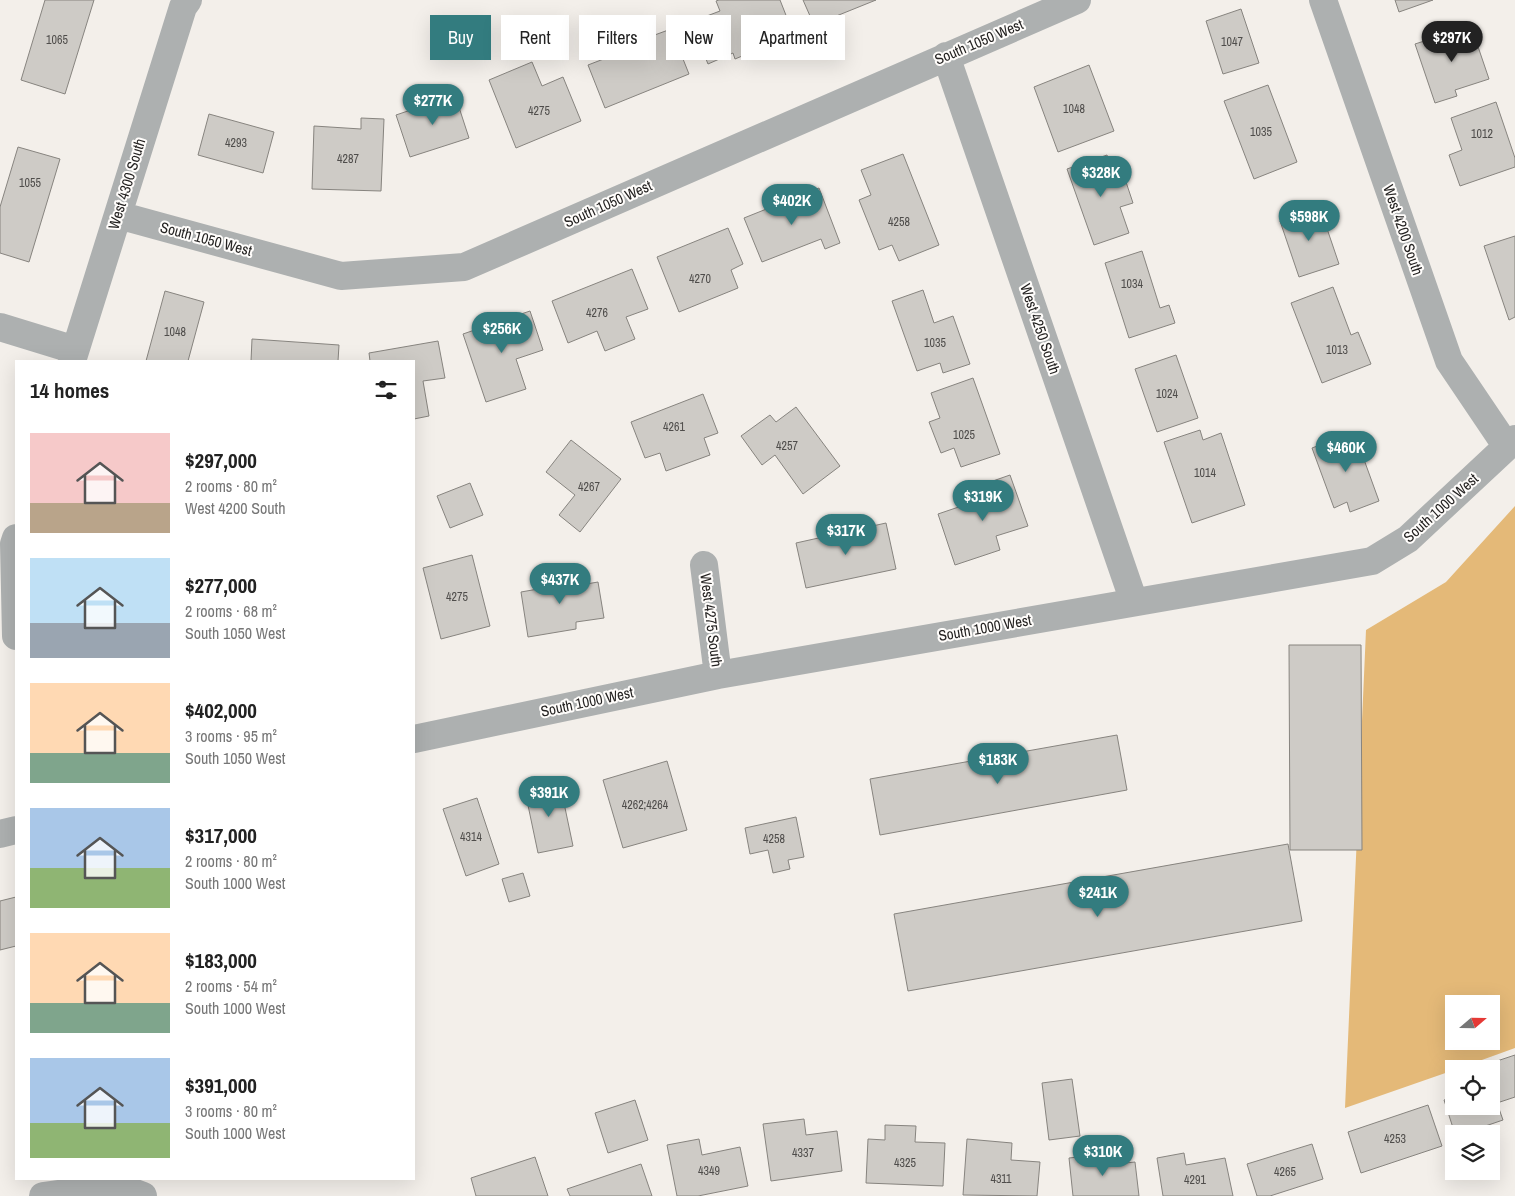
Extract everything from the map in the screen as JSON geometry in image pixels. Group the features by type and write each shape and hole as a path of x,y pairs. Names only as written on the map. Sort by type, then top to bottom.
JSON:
{"street":[{"name":"South 1050 West","path":"118,216 341,276 464,267 1077,0"},
{"name":"West 4200 South","path":"1323,0 1449,361 1511,443"},
{"name":"West 4300 South","path":"73,356 185,3"},
{"name":"West 4250 South","path":"946,56 1134,602"},
{"path":"0,327 73,356"},
{"name":"South 1000 West","path":"415,738 718,675 1372,561 1408,539 1511,443"},
{"path":"15,541 15,590"},
{"name":"West 4275 South","path":"704,565 718,675"},
{"path":"0,834 15,830"},
{"path":"43,1196 116,1186 143,1196"}],"shaded area":[{"path":"1515,506 1515,1048 1482,1060 1445,1060 1445,1073 1345,1108 1366,630 1446,582"}],"building":[{"path":"45,0 94,0 65,94 21,80"},
{"path":"780,0 786,15 741,15 741,56 735,59 733,53 731,54 731,15 709,15 720,11 716,1"},
{"path":"803,0 876,0 839,15 810,15"},
{"path":"1395,0 1433,0 1399,12"},
{"path":"1241,9 1259,63 1223,74 1206,21"},
{"path":"1471,26 1489,79 1455,90 1457,96 1435,103 1415,44"},
{"path":"666,31 666,60 683,60 689,74 605,108 588,65 601,60 656,60 656,35"},
{"path":"706,60 717,60 708,64"},
{"path":"532,62 542,86 563,77 581,121 516,148 489,80"},
{"path":"1089,65 1114,131 1058,152 1034,87"},
{"path":"1268,85 1297,162 1254,179 1224,101"},
{"path":"455,95 469,138 410,157 396,115"},
{"path":"1496,102 1515,158 1515,167 1460,186 1449,155 1462,150 1451,118"},
{"path":"209,114 274,132 263,173 198,155"},
{"path":"361,118 384,119 381,191 312,189 314,126 361,129"},
{"path":"18,147 60,159 29,262 0,253 0,207"},
{"path":"903,154 939,245 899,261 892,245 879,250 859,200 871,195 861,170"},
{"path":"1107,155 1113,174 1122,170 1133,203 1120,207 1129,233 1094,245 1067,169"},
{"path":"819,188 840,243 825,249 821,239 762,262 744,218"},
{"path":"1320,208 1339,264 1299,277 1280,221"},
{"path":"728,228 743,264 731,270 738,288 679,312 657,257"},
{"path":"1515,236 1515,317 1509,320 1484,246"},
{"path":"1142,251 1160,308 1169,305 1175,323 1129,338 1105,263"},
{"path":"632,269 648,309 626,317 635,339 605,351 597,331 568,343 552,301"},
{"path":"1333,287 1351,335 1358,332 1371,364 1322,383 1291,303"},
{"path":"923,290 934,323 953,316 970,364 943,373 940,363 917,371 892,301"},
{"path":"165,291 204,302 188,360 146,360"},
{"path":"530,311 543,350 516,359 526,389 486,402 463,334"},
{"path":"252,339 339,345 338,360 251,360"},
{"path":"438,341 445,378 423,381 429,416 415,419 415,360 370,360 369,353"},
{"path":"1176,355 1198,418 1157,432 1135,369"},
{"path":"973,378 1000,454 961,467 954,448 941,453 929,422 940,418 931,393"},
{"path":"703,394 718,433 704,438 710,455 666,471 660,453 645,458 631,422"},
{"path":"796,407 840,466 803,494 775,455 762,465 741,436 770,415 776,422"},
{"path":"1200,430 1203,440 1221,433 1245,505 1192,523 1164,442"},
{"path":"1354,432 1379,501 1350,512 1347,502 1334,508 1312,448"},
{"path":"571,440 621,479 580,532 559,515 575,495 546,472"},
{"path":"1010,475 1028,526 996,536 1000,550 955,565 938,514 994,495 990,482"},
{"path":"470,483 483,515 450,528 437,496"},
{"path":"886,523 896,569 806,588 796,543"},
{"path":"472,555 490,626 441,639 423,568"},
{"path":"567,573 569,587 598,582 604,618 576,622 576,629 528,637 521,592 538,589 536,578"},
{"path":"1289,645 1361,645 1362,850 1290,850"},
{"path":"1117,735 1127,790 880,835 870,779"},
{"path":"667,761 687,830 623,848 603,780"},
{"path":"560,784 573,846 538,853 525,791"},
{"path":"477,798 499,864 466,876 443,809"},
{"path":"796,817 804,857 788,860 790,869 773,873 768,850 750,854 745,828"},
{"path":"1288,844 1302,921 908,991 894,914"},
{"path":"523,873 530,896 509,902 502,879"},
{"path":"15,897 15,946 0,950 0,901"},
{"path":"1515,1055 1515,1097 1500,1102 1500,1060"},
{"path":"1072,1079 1080,1136 1049,1140 1042,1083"},
{"path":"635,1100 648,1140 608,1153 595,1113"},
{"path":"1428,1105 1442,1146 1361,1173 1348,1132"},
{"path":"1500,1112 1503,1120 1488,1125 1452,1125 1449,1115 1500,1115"},
{"path":"804,1119 806,1135 837,1131 842,1171 771,1181 763,1124"},
{"path":"885,1125 916,1126 915,1142 945,1143 943,1186 866,1183 868,1139 885,1140"},
{"path":"699,1139 702,1155 740,1147 748,1186 698,1196 677,1196 667,1145"},
{"path":"967,1139 1012,1143 1011,1160 1040,1162 1037,1196 963,1195"},
{"path":"1312,1144 1323,1179 1270,1196 1257,1196 1247,1164"},
{"path":"1184,1153 1186,1165 1225,1158 1233,1196 1163,1196 1157,1158"},
{"path":"1105,1154 1107,1165 1135,1162 1139,1196 1073,1196 1069,1158"},
{"path":"535,1157 548,1196 476,1196 471,1178"},
{"path":"641,1164 652,1196 570,1196 567,1189"}]}
